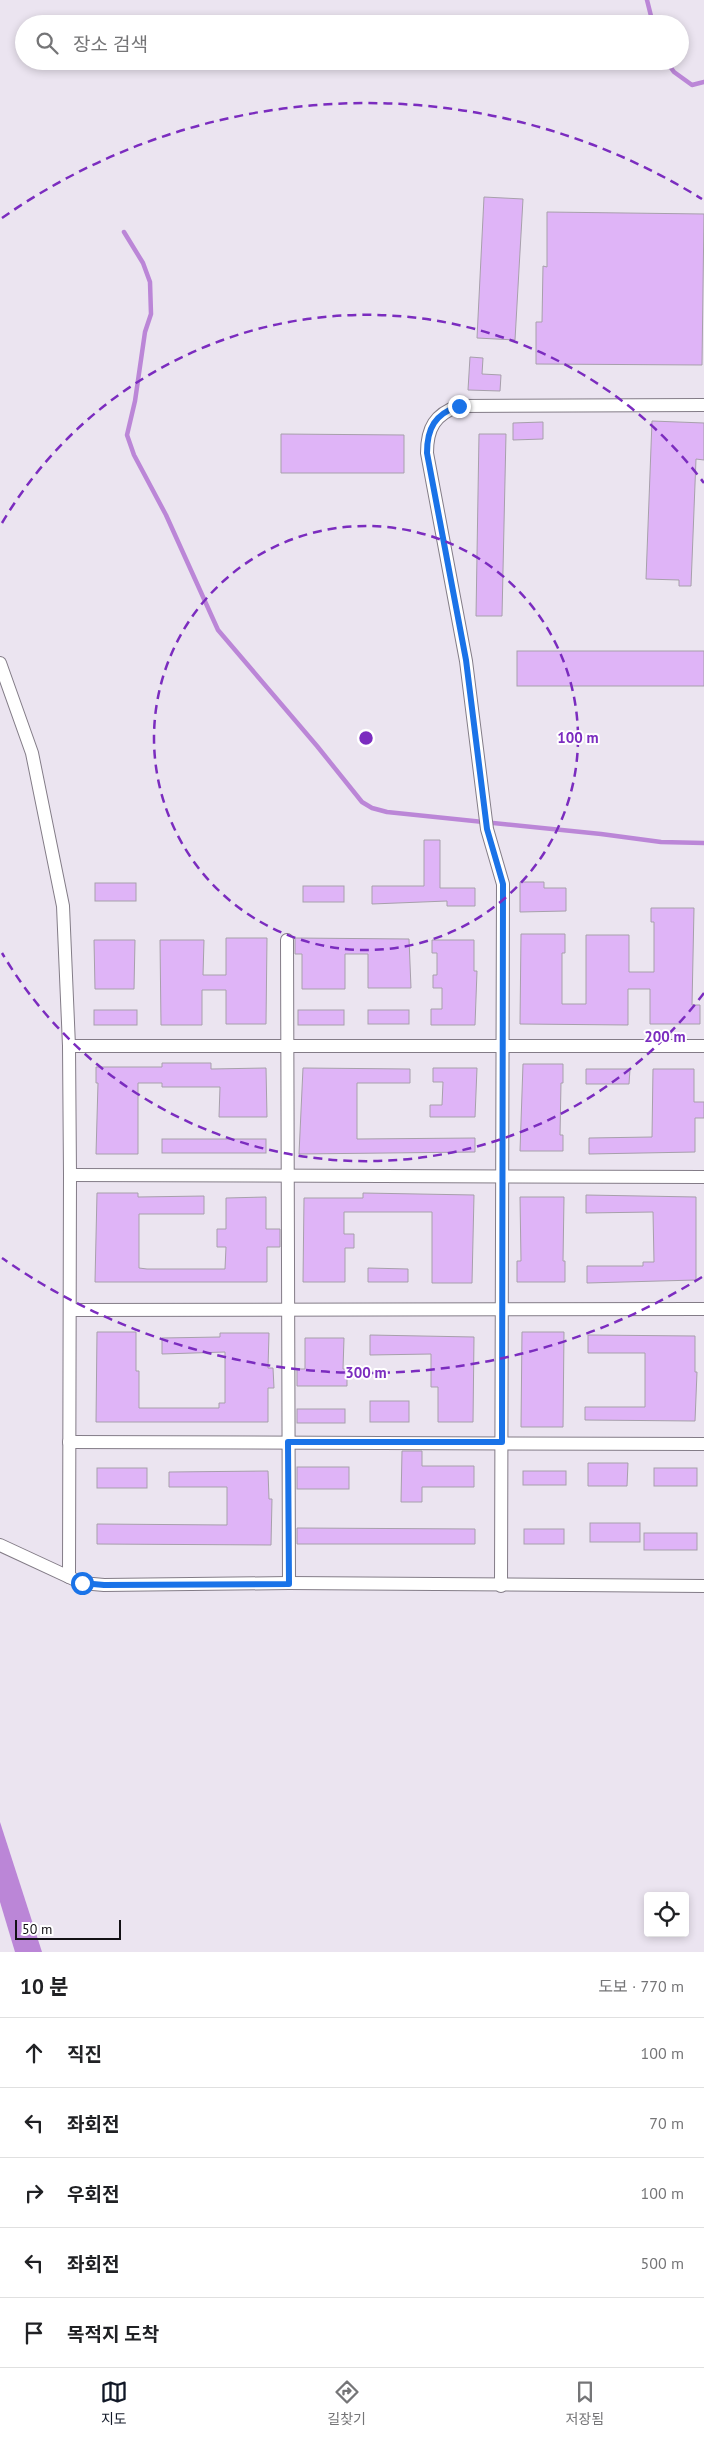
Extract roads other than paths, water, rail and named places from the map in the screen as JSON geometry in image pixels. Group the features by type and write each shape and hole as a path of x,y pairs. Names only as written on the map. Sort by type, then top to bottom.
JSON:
{"street":[{"path":"501,1586 503,884 487,823 466,660 446,563 427,453 427,436 435,421 446,410 459,406 704,405"},
{"path":"0,663 32,753 63,906 69,1046 69,1577"},
{"path":"287,940 289,1584"},
{"path":"69,1046 704,1046"},
{"path":"70,1175 704,1177"},
{"path":"70,1310 704,1309"},
{"path":"70,1442 704,1444"},
{"path":"0,1544 82,1583 104,1585 704,1586"}],"waterway":[{"path":"647,0 651,15"},
{"path":"673,70 692,85 704,82"},
{"path":"124,232 143,263 150,282 151,314 145,332 135,401 127,435 134,455 166,515 218,630 362,802 372,808 387,812 661,842 704,843"}]}
